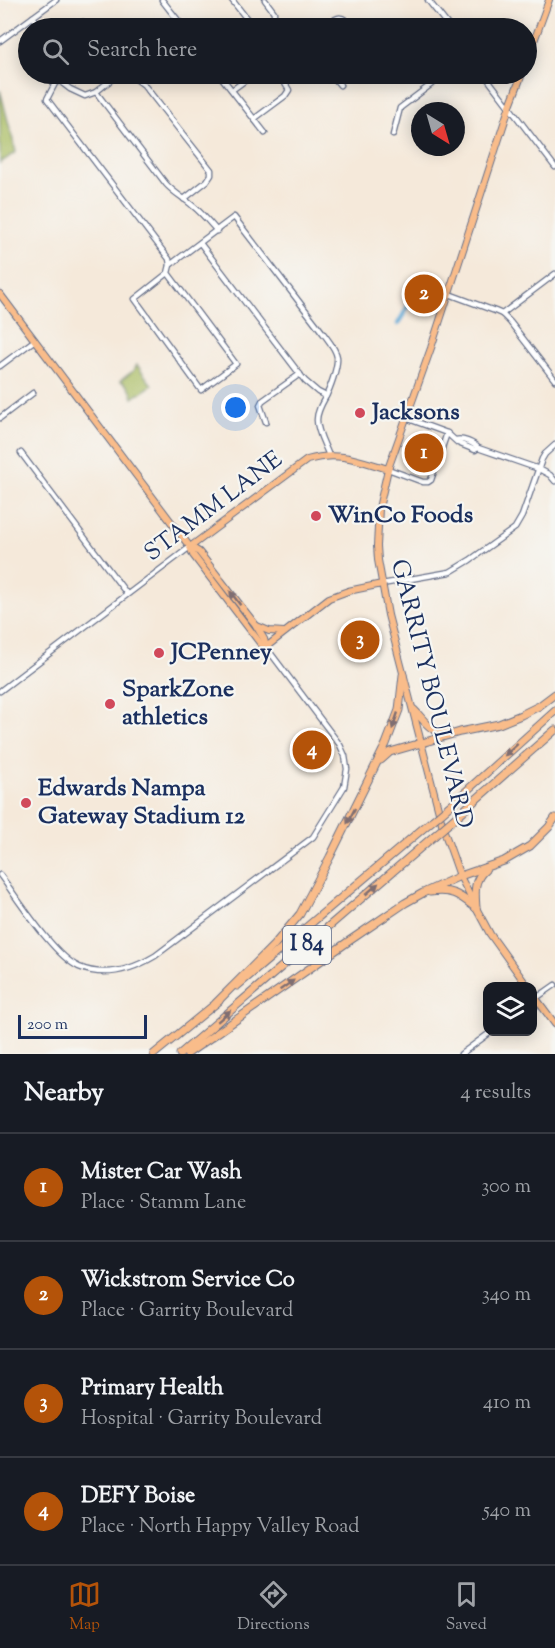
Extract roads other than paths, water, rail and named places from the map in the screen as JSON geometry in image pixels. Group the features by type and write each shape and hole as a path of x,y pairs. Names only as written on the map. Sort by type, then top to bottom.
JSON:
{"highway":[{"path":"216,1003 274,945 300,914 378,764 396,721 403,675"},
{"path":"378,764 390,752 460,732 499,724 539,706 555,694"},
{"path":"414,710 440,733 460,732"},
{"name":"I 84","path":"154,1054 434,820 555,711"},
{"name":"I 84","path":"180,1054 555,730"},
{"path":"476,909 475,885 483,871 530,846 555,818"},
{"path":"187,1054 349,941 423,893 460,876 491,866"},
{"path":"423,893 442,890 452,892 476,909"}],"main road":[{"path":"537,33 549,0"},
{"name":"GARRITY BOULEVARD","path":"518,84 388,469 377,527 378,560 388,615 444,831 460,876 476,909 490,934 524,982"},
{"path":"0,294 190,547 205,572 260,643 266,647"},
{"name":"STAMM LANE","path":"190,547 307,460 322,456 340,456 388,469"},
{"path":"190,547 199,552 255,624 266,647"},
{"path":"266,647 329,598 348,591 382,584"},
{"path":"255,624 269,631 285,632"},
{"path":"537,1001 555,1024"}],"street":[{"path":"33,17 56,0"},
{"path":"162,0 176,18"},
{"path":"232,0 246,18"},
{"path":"265,0 274,12 274,18"},
{"path":"428,0 440,18"},
{"path":"0,41 18,28"},
{"path":"54,84 47,99 169,259 168,273 135,299 201,390 236,364 168,273"},
{"path":"64,84 77,94 85,96 96,92 106,84"},
{"path":"143,84 211,170 211,176 184,199"},
{"path":"227,84 265,133"},
{"path":"232,90 240,84"},
{"path":"254,119 285,96 289,90 285,84"},
{"path":"393,135 400,108 432,84"},
{"path":"491,84 555,167"},
{"path":"96,92 166,184 175,194 202,213 217,231"},
{"path":"170,264 234,217 323,333 337,357 317,419 329,456"},
{"path":"200,243 305,381 326,396"},
{"path":"502,314 555,274"},
{"path":"448,294 502,314 555,380"},
{"path":"0,366 35,340"},
{"path":"266,422 260,405 262,401 300,374"},
{"path":"0,418 33,393"},
{"path":"406,418 447,433 456,440 459,439 539,469 555,481"},
{"name":"STAMM LANE","path":"388,469 428,482 431,480 447,433"},
{"path":"382,584 450,572 515,528 522,516 545,454 555,445"},
{"path":"21,453 127,594"},
{"name":"STAMM LANE","path":"0,691 190,547"},
{"path":"0,875 53,946 78,966 90,970 112,972 144,963 313,837 344,787 347,769 345,756 340,745 266,647"},
{"path":"537,995 555,985"},
{"path":"461,1054 486,1036"}],"waterway":[{"path":"398,324 423,279"}],"place":[{"name":"Wickstrom Service Co","path":"424,294"},
{"name":"Jacksons","path":"360,413"},
{"name":"Mister Car Wash","path":"424,453"},
{"name":"WinCo Foods","path":"316,516"},
{"name":"Primary Health","path":"360,640"},
{"name":"JCPenney","path":"159,653"},
{"name":"SparkZone athletics","path":"110,704"},
{"name":"DEFY Boise","path":"312,750"},
{"name":"Edwards Nampa Gateway Stadium 12","path":"26,803"}]}
